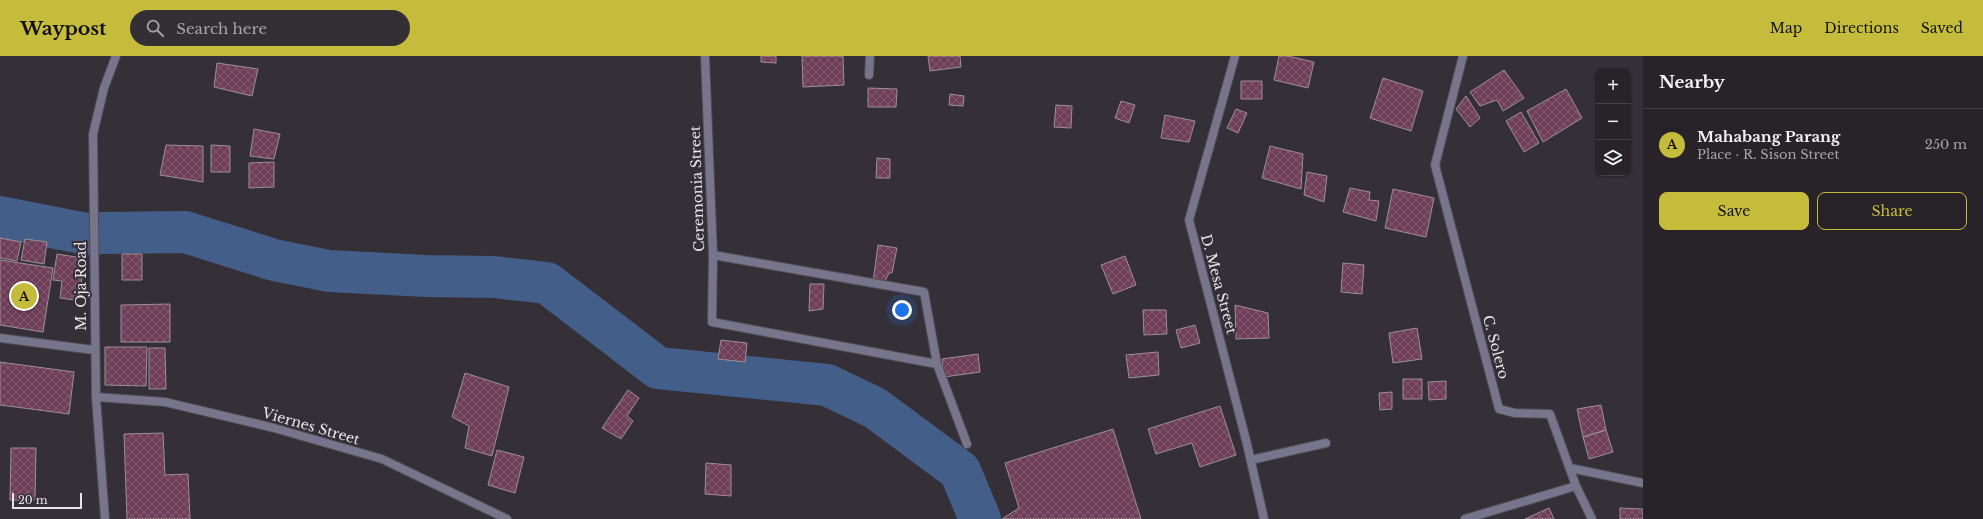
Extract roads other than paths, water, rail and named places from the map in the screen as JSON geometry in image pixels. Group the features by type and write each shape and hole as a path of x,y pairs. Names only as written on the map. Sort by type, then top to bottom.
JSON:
{"street":[{"name":"M. Oja Road","path":"105,519 94,350 93,134 104,88 116,56"},
{"name":"Ceremonia Street","path":"705,56 713,255 712,322 937,364"},
{"path":"869,75 870,56"},
{"name":"D. Mesa Street","path":"1235,56 1189,220 1251,460 1264,519"},
{"name":"C. Solero","path":"1463,56 1435,165 1499,409 1516,413 1550,414 1576,486 1592,519"},
{"path":"713,255 924,292 937,364 967,444"},
{"path":"0,338 94,350"},
{"name":"Viernes Street","path":"96,397 165,402 274,428 382,459 507,519"},
{"path":"1251,460 1326,443"},
{"path":"1570,468 1643,483"},
{"path":"1465,519 1576,486"}],"waterway":[{"path":"0,217 87,234"},
{"path":"99,233 185,232 274,260 329,271 426,276 494,277 547,283 658,368 827,385 875,408 960,471 980,519"}],"place":[{"name":"Mahabang Parang","path":"24,296"}]}
